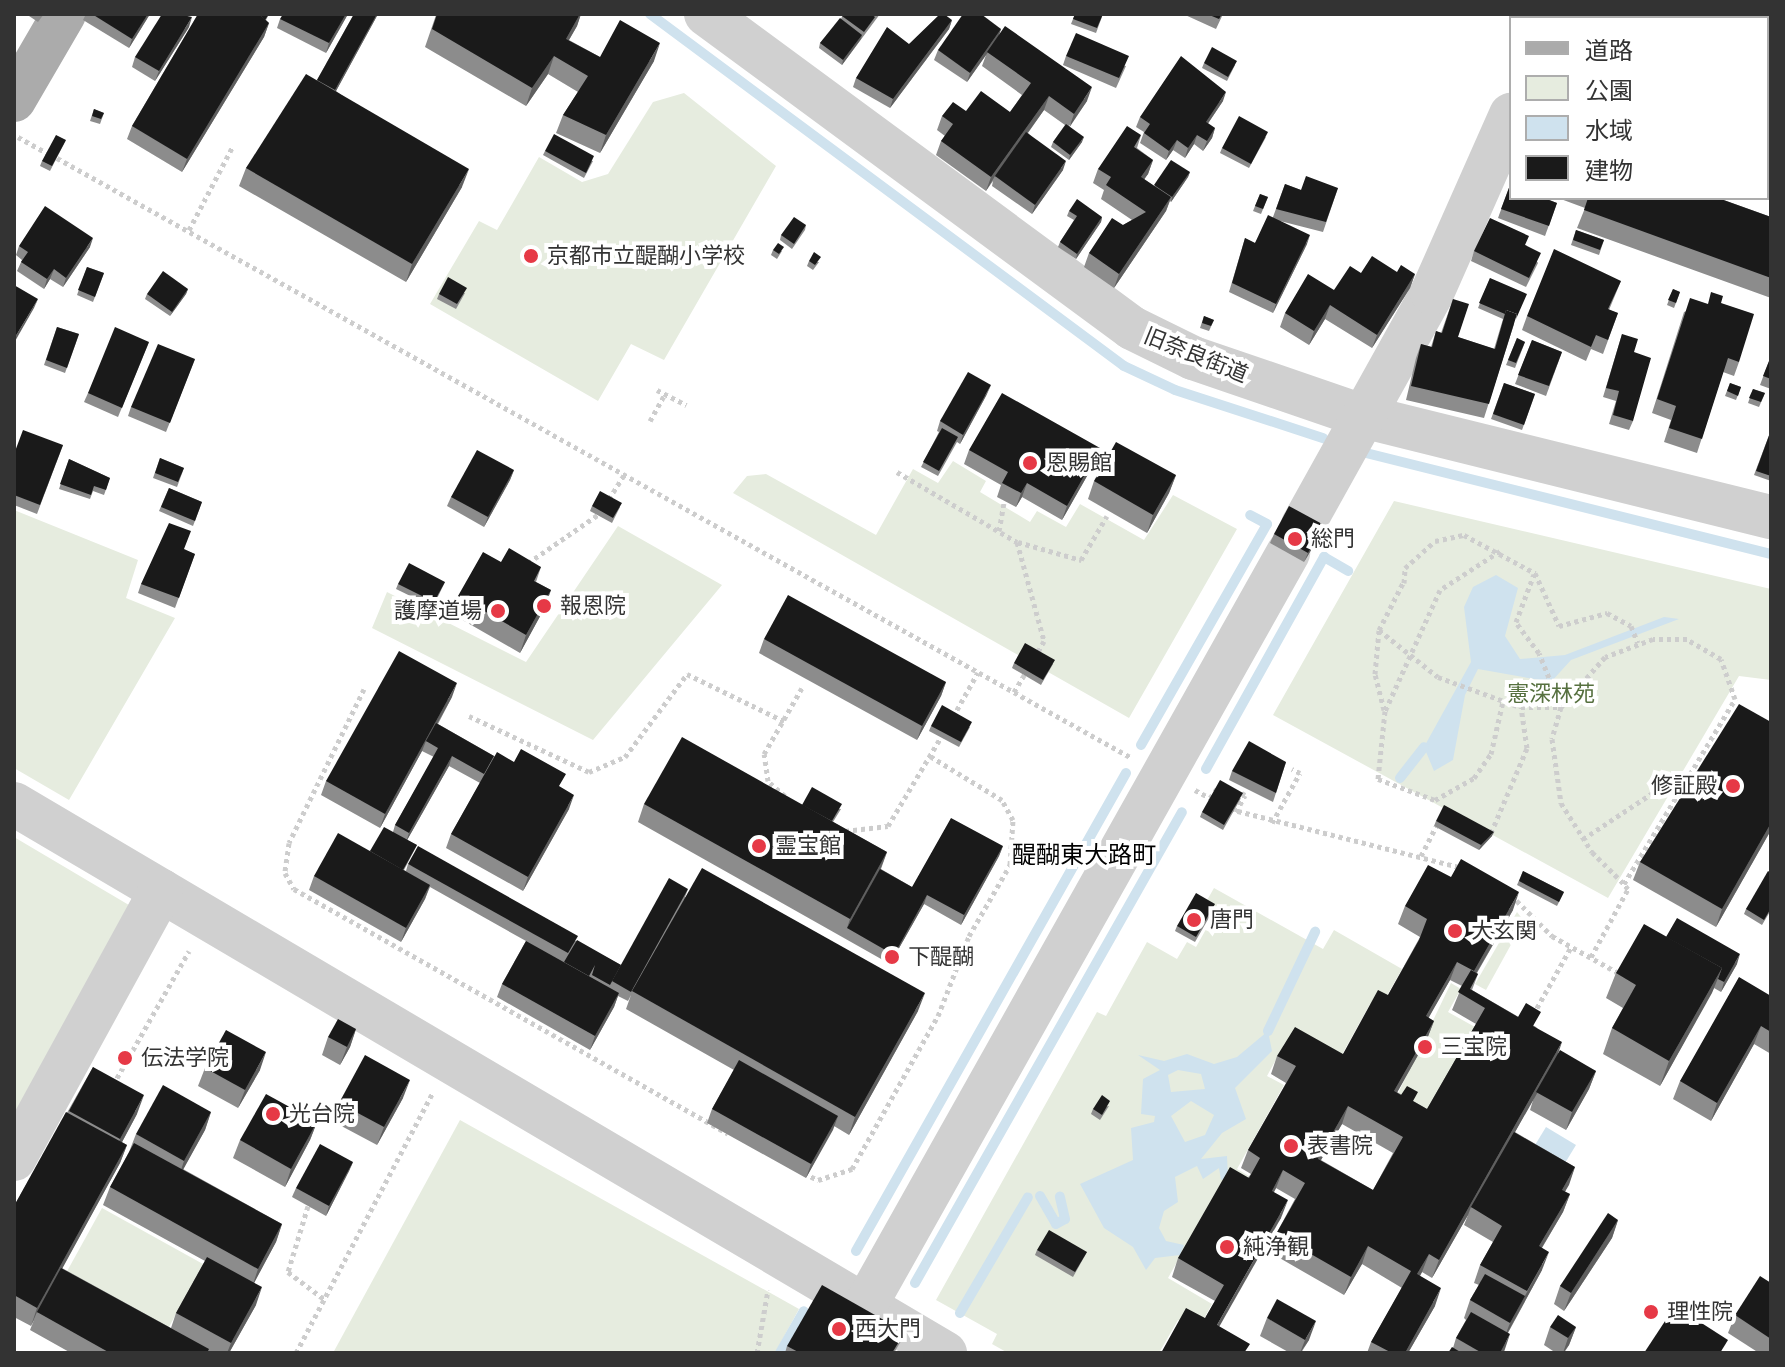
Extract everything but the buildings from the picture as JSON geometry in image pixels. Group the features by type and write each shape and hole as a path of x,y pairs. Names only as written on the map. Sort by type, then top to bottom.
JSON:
{"main road":[{"path":"14,100 64,14"}],"street":[{"name":"旧奈良街道","path":"706,14 1132,328 1193,358 1362,416 1771,517"},
{"path":"865,1306 1166,775 1451,256 1509,120"},
{"path":"14,804 945,1353"},
{"path":"14,1159 161,891"}],"path":[{"path":"14,134 47,153"},
{"path":"189,230 233,146"},
{"path":"57,158 1014,692 1236,812 1421,856 1473,873"},
{"path":"657,390 686,405"},
{"path":"650,421 665,394"},
{"path":"897,472 1017,542 1081,560 1107,516"},
{"path":"518,576 602,512 625,473"},
{"path":"999,531 1004,503"},
{"path":"1385,711 1375,674 1379,630 1411,563 1435,541 1464,535 1500,551 1535,573 1559,626 1594,612 1631,626 1633,639 1639,643"},
{"path":"1014,692 1044,641 1017,542"},
{"path":"1500,551 1451,577 1409,653 1385,711 1378,779 1435,800 1474,778 1491,754 1503,701"},
{"path":"1535,573 1516,622 1539,653 1561,707 1551,769 1583,839 1628,889 1591,957"},
{"path":"1379,630 1455,682 1521,707 1561,707 1605,657 1639,643 1687,639 1712,651 1734,681 1735,699 1624,884"},
{"path":"839,829 858,834 888,826 978,672"},
{"path":"469,716 589,772 625,757 687,674 784,721"},
{"path":"793,804 763,769 802,688"},
{"path":"364,689 289,843 285,873 294,889 738,1139"},
{"path":"1491,833 1527,748 1521,707"},
{"path":"791,1167 818,1180 852,1169 938,1016 969,936 1010,865 1015,830 1002,800 930,756"},
{"path":"1272,823 1300,773 1292,769"},
{"path":"1210,798 1220,780 1245,795 1236,812"},
{"path":"1583,839 1654,792 1683,786"},
{"path":"1421,856 1436,827"},
{"path":"1500,888 1571,947 1620,974"},
{"path":"110,1091 207,919"},
{"path":"1528,1023 1571,947"},
{"path":"296,1353 449,1061"},
{"path":"308,1206 288,1272 324,1299"},
{"path":"757,1353 774,1254"}],"green space":[{"path":"684,93 776,166 664,360 631,344 598,401 430,304 479,221 497,230 539,157 582,182 608,174 653,102"},
{"path":"953,461 986,481 980,492 1030,522 1037,511 1066,527 1080,504 1144,540 1173,495 1237,529 1129,718 733,493 747,476 766,474 876,535 913,469 938,483"},
{"name":"憲深林苑","path":"1394,501 1771,589 1771,680 1739,676 1608,898 1273,715"},
{"path":"14,510 138,560 126,598 175,618 69,800 14,768"},
{"path":"618,526 722,585 593,740 372,628 387,592 526,662"},
{"path":"14,837 139,911 14,1142"},
{"path":"1214,888 1323,949 1334,930 1402,969 1380,1008 1370,1004 1334,1069 1285,1043 1267,1076 1284,1085 1237,1169 1249,1176 1240,1192 1222,1182 1168,1278 1212,1304 1197,1331 1178,1320 1159,1353 1008,1353 992,1344 997,1334 936,1300 1097,1012 1106,1016 1147,942 1177,959 1187,942 1196,947 1218,908 1206,902"},
{"path":"1517,912 1524,921 1486,990 1475,984"},
{"path":"1451,983 1461,989 1448,1012 1475,1027 1420,1124 1391,1108"},
{"path":"460,1120 799,1309 775,1353 333,1353"},
{"path":"102,1208 203,1264 162,1340 60,1284"}],"water":[{"path":"1496,575 1518,588 1505,636 1520,659 1565,655 1664,617 1679,619 1571,660 1551,682 1478,669 1465,695 1453,760 1434,771 1424,747 1471,662 1464,607 1473,587"},
{"path":"1268,1031 1272,1051 1235,1088 1246,1119 1222,1133 1201,1159 1227,1156 1228,1178 1221,1180 1219,1168 1203,1179 1197,1166 1175,1177 1178,1202 1164,1211 1159,1228 1166,1241 1184,1245 1180,1255 1155,1258 1146,1270 1133,1247 1104,1228 1080,1184 1133,1160 1131,1128 1154,1122 1155,1116 1141,1114 1143,1079 1160,1070 1138,1055 1164,1061 1187,1054 1214,1064 1237,1057","holes":["1178,1070 1201,1074 1205,1089 1171,1092 1168,1075","1191,1101 1214,1115 1205,1135 1185,1142 1171,1116"]},
{"path":"1546,1127 1576,1145 1562,1168 1532,1150"}],"waterway":[{"path":"650,14 1124,366 1175,390 1323,438"},
{"path":"1358,451 1771,554"},
{"path":"1141,745 1267,524 1250,515"},
{"path":"1206,769 1324,557 1348,571"},
{"path":"1400,778 1424,747"},
{"path":"856,1251 1126,773"},
{"path":"915,1283 1182,812"},
{"path":"1268,1031 1315,932"},
{"path":"1040,1196 1056,1224 1065,1219 1060,1197"},
{"path":"960,1313 1028,1197"},
{"path":"780,1353 804,1311"}],"place":[{"name":"京都市立醍醐小学校","path":"531,256"},
{"name":"恩賜館","path":"1030,463"},
{"name":"総門","path":"1295,539"},
{"name":"報恩院","path":"544,606"},
{"name":"護摩道場","path":"498,611"},
{"name":"修証殿","path":"1733,786"},
{"name":"霊宝館","path":"759,846"},
{"name":"唐門","path":"1194,920"},
{"name":"大玄関","path":"1455,931"},
{"name":"下醍醐","path":"892,957"},
{"name":"三宝院","path":"1425,1047"},
{"name":"伝法学院","path":"125,1058"},
{"name":"光台院","path":"273,1114"},
{"name":"表書院","path":"1291,1146"},
{"name":"純浄観","path":"1227,1247"},
{"name":"理性院","path":"1651,1312"},
{"name":"西大門","path":"839,1329"}],"district":[{"name":"醍醐東大路町","path":"1084,855"}]}
